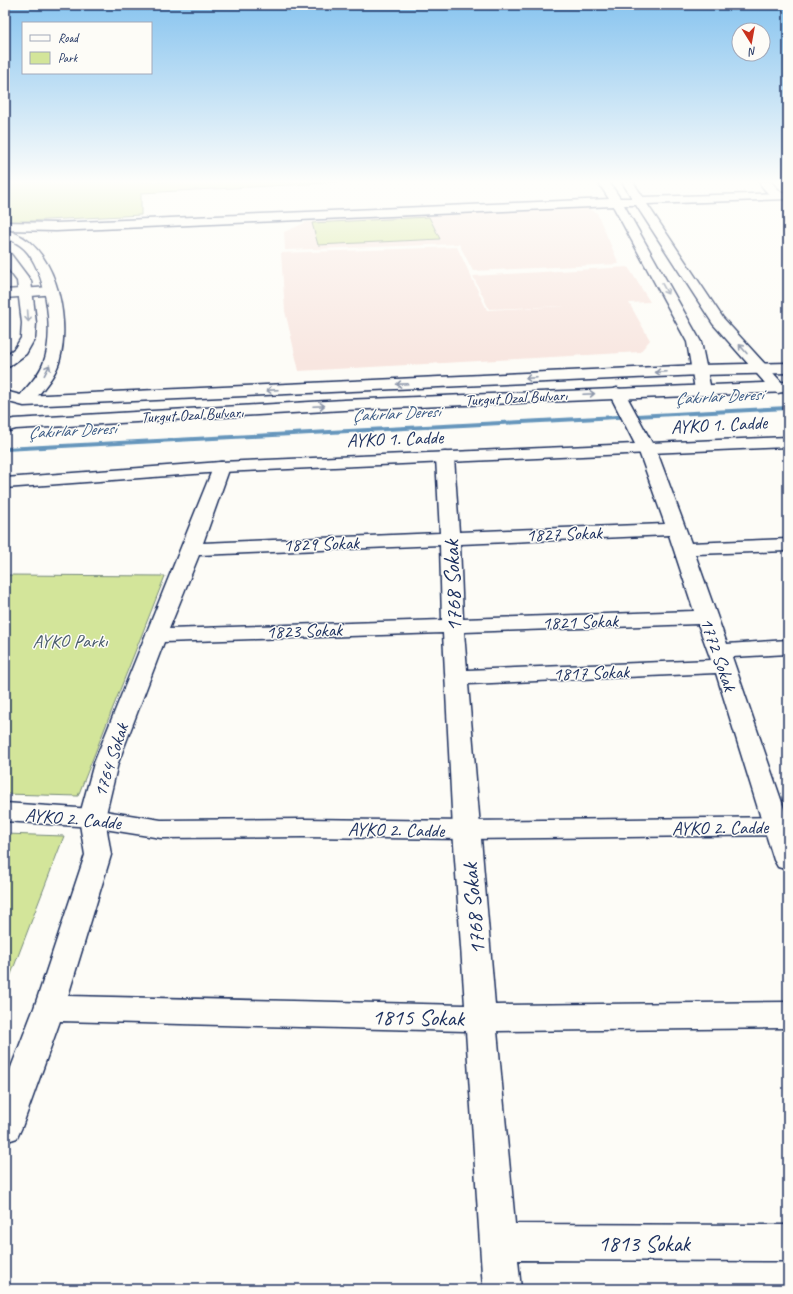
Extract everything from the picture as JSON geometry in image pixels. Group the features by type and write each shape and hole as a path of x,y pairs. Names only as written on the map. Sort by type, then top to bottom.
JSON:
{"street":[{"path":"8,427 26,417 29,411 28,405 24,401 46,373 53,358 56,330 50,291 43,270 33,250 24,242"},
{"path":"639,242 694,342 703,390"},
{"path":"666,242 718,321 760,369 783,387"},
{"path":"5,256 24,281 29,323 28,338 21,351 5,363"},
{"path":"5,294 50,291"},
{"name":"Turgut Ozal Bulvarı","path":"5,396 24,401 700,370 788,368"},
{"name":"Turgut Ozal Bulvarı","path":"8,427 336,405 783,387"},
{"name":"1772 Sokak","path":"617,393 647,449 677,529 721,659 782,826 788,860"},
{"name":"AYKO 1. Cadde","path":"5,483 221,467 788,442"},
{"name":"1768 Sokak","path":"445,457 453,625 466,830 500,1242 502,1289"},
{"name":"1764 Sokak","path":"5,1127 49,1008 98,855 92,818 106,763 155,636 191,549 221,467"},
{"name":"1827 Sokak","path":"450,538 677,529"},
{"name":"1829 Sokak","path":"191,549 450,538"},
{"path":"684,549 788,545"},
{"name":"1821 Sokak","path":"453,625 707,617"},
{"name":"1823 Sokak","path":"155,636 453,625"},
{"name":"1817 Sokak","path":"457,677 721,659 788,647"},
{"name":"AYKO 2. Cadde","path":"5,812 92,818 161,829 303,828 466,830 782,826"},
{"name":"1815 Sokak","path":"49,1008 481,1018 788,1015"},
{"name":"1813 Sokak","path":"500,1242 788,1243"}],"shaded area":[{"path":"285,242 610,242 619,264 473,271 459,244 285,250"},
{"path":"457,247 487,310 565,306 489,309 473,276 628,267 650,302 629,303 650,340 640,352 299,371 285,311 281,253"}],"green space":[{"path":"317,242 371,242 318,245"},
{"name":"AYKO Parkı","path":"5,575 165,576 78,796 5,794"},
{"path":"5,834 64,836 5,990"}],"waterway":[{"name":"Çakırlar Deresi","path":"5,449 788,408"}]}
